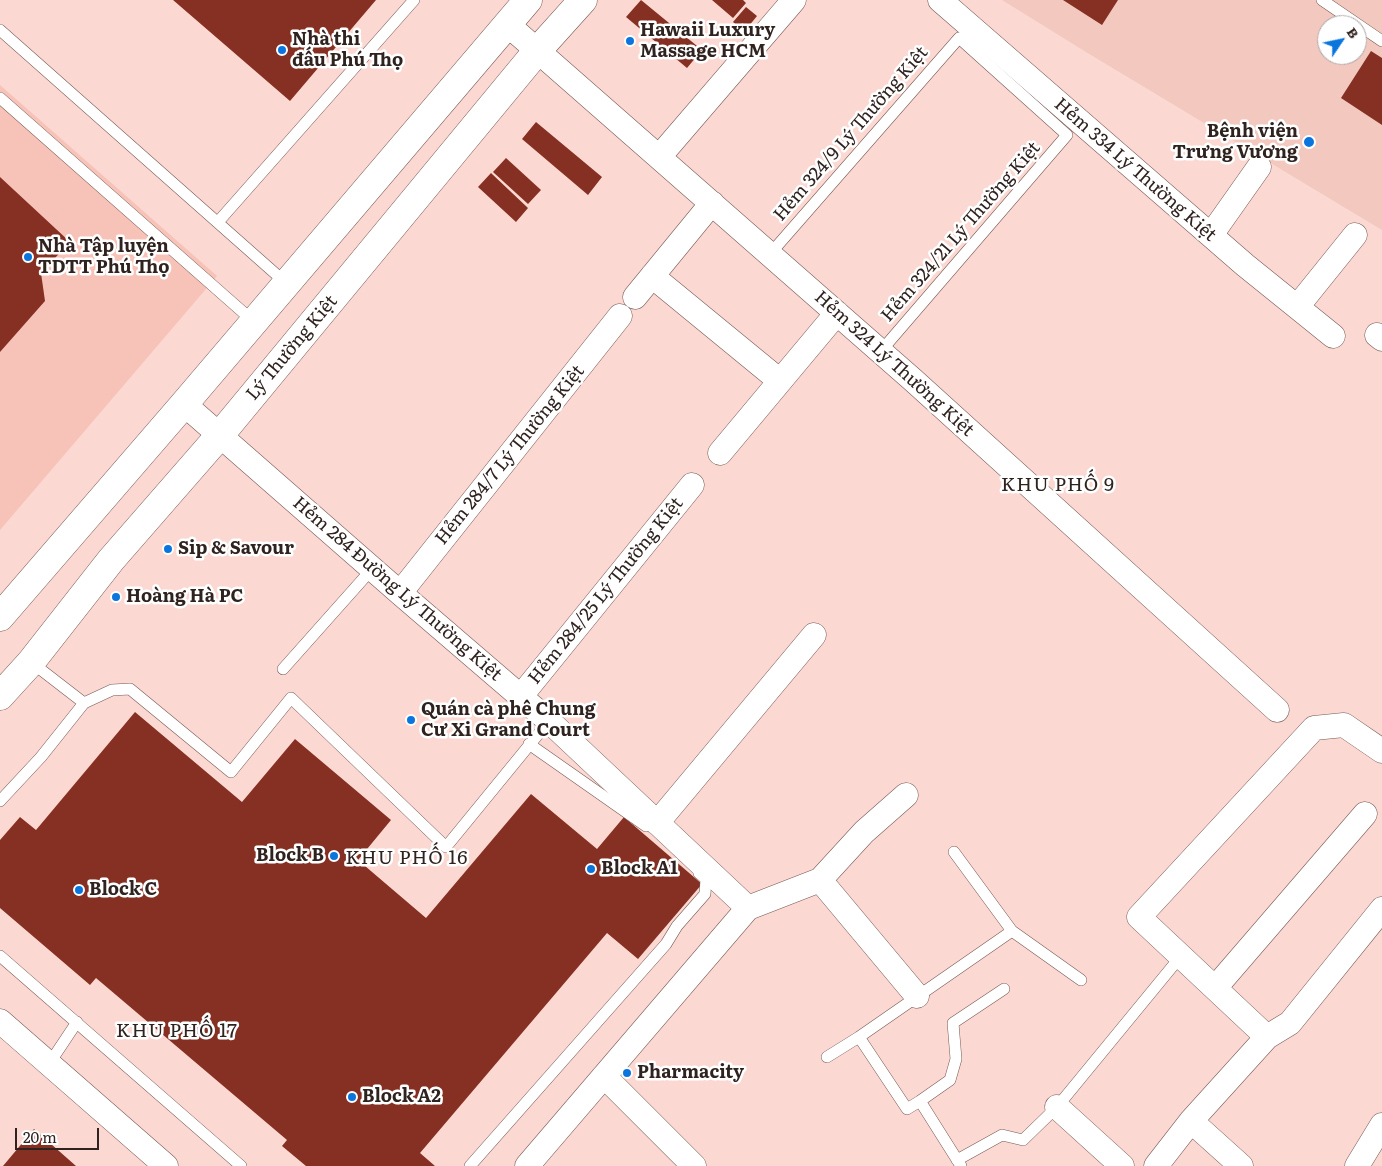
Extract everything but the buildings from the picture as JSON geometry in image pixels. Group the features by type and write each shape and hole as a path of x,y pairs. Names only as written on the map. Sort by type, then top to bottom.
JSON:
{"main road":[{"path":"0,617 528,0"},
{"name":"Lý Thường Kiệt","path":"0,696 31,662 111,560 220,435 538,50 583,0"}],"street":[{"path":"659,156 794,0"},
{"name":"Hẻm 334 Lý Thường Kiệt","path":"940,0 1057,103 1332,336"},
{"name":"Hẻm 324 Lý Thường Kiệt","path":"507,24 880,351 1276,710"},
{"path":"1211,235 1259,167"},
{"path":"635,297 712,203"},
{"path":"1297,307 1355,235"},
{"path":"652,276 780,381"},
{"path":"720,453 837,313"},
{"name":"Hẻm 284/7 Lý Thường Kiệt","path":"400,593 620,316"},
{"name":"Hẻm 284 Đường Lý Thường Kiệt","path":"184,404 549,721 748,908"},
{"name":"Hẻm 284/25 Lý Thường Kiệt","path":"521,696 692,485"},
{"path":"657,823 814,635"},
{"path":"1267,1036 1139,917 1314,728 1344,725 1382,751"},
{"path":"527,1166 748,908 820,880 864,832 906,795"},
{"path":"1215,988 1366,814"},
{"path":"820,880 917,996"},
{"path":"1156,1166 1191,1121 1267,1036 1290,1023 1382,909"},
{"path":"0,1021 166,1166"},
{"path":"604,1076 694,1166"},
{"path":"1056,1107 1122,1166"},
{"path":"1191,1121 1241,1166"},
{"path":"1357,1166 1382,1125"}],"lane":[{"path":"218,222 414,0"},
{"path":"1322,0 1382,41"},
{"path":"0,30 286,282"},
{"name":"Hẻm 324/9 Lý Thường Kiệt","path":"770,254 958,38 1067,135"},
{"path":"0,98 253,321"},
{"name":"Hẻm 324/21 Lý Thường Kiệt","path":"880,351 1067,135"},
{"path":"284,669 372,569"},
{"path":"31,662 84,703"},
{"path":"1,798 42,757 84,703 112,690 130,689 231,772 290,698 446,847 549,721"},
{"path":"470,1166 666,944 677,926 705,894 706,879 642,823 529,744"},
{"path":"954,852 1012,931 1081,980"},
{"path":"827,1057 1012,931"},
{"path":"0,956 241,1166"},
{"path":"920,1101 959,1163 1002,1135 1023,1140 1056,1107 1181,956"},
{"path":"859,1037 907,1109 950,1080 956,1059 953,1022 1004,989"},
{"path":"49,1064 77,1022"}],"shaded area":[{"name":"Bệnh viện Trưng Vương","path":"1002,0 1382,0 1382,230 1086,52"},
{"path":"0,85 217,276 0,530"}],"place":[{"name":"Hawaii Luxury Massage HCM","path":"630,41"},
{"name":"Nhà thi đấu Phú Thọ","path":"282,50"},
{"name":"Bệnh viện Trưng Vương","path":"1309,142"},
{"name":"Nhà Tập luyện TDTT Phú Thọ","path":"28,257"},
{"name":"Sip & Savour","path":"168,549"},
{"name":"Hoàng Hà PC","path":"116,597"},
{"name":"Quán cà phê Chung Cư Xi Grand Court","path":"411,720"},
{"name":"Block B","path":"334,856"},
{"name":"Block A1","path":"591,869"},
{"name":"Block C","path":"79,890"},
{"name":"Pharmacity","path":"627,1073"},
{"name":"Block A2","path":"352,1097"}],"district":[{"name":"KHU PHỐ 9","path":"1058,485"},
{"name":"KHU PHỐ 16","path":"407,858"},
{"name":"KHU PHỐ 17","path":"177,1031"}]}
